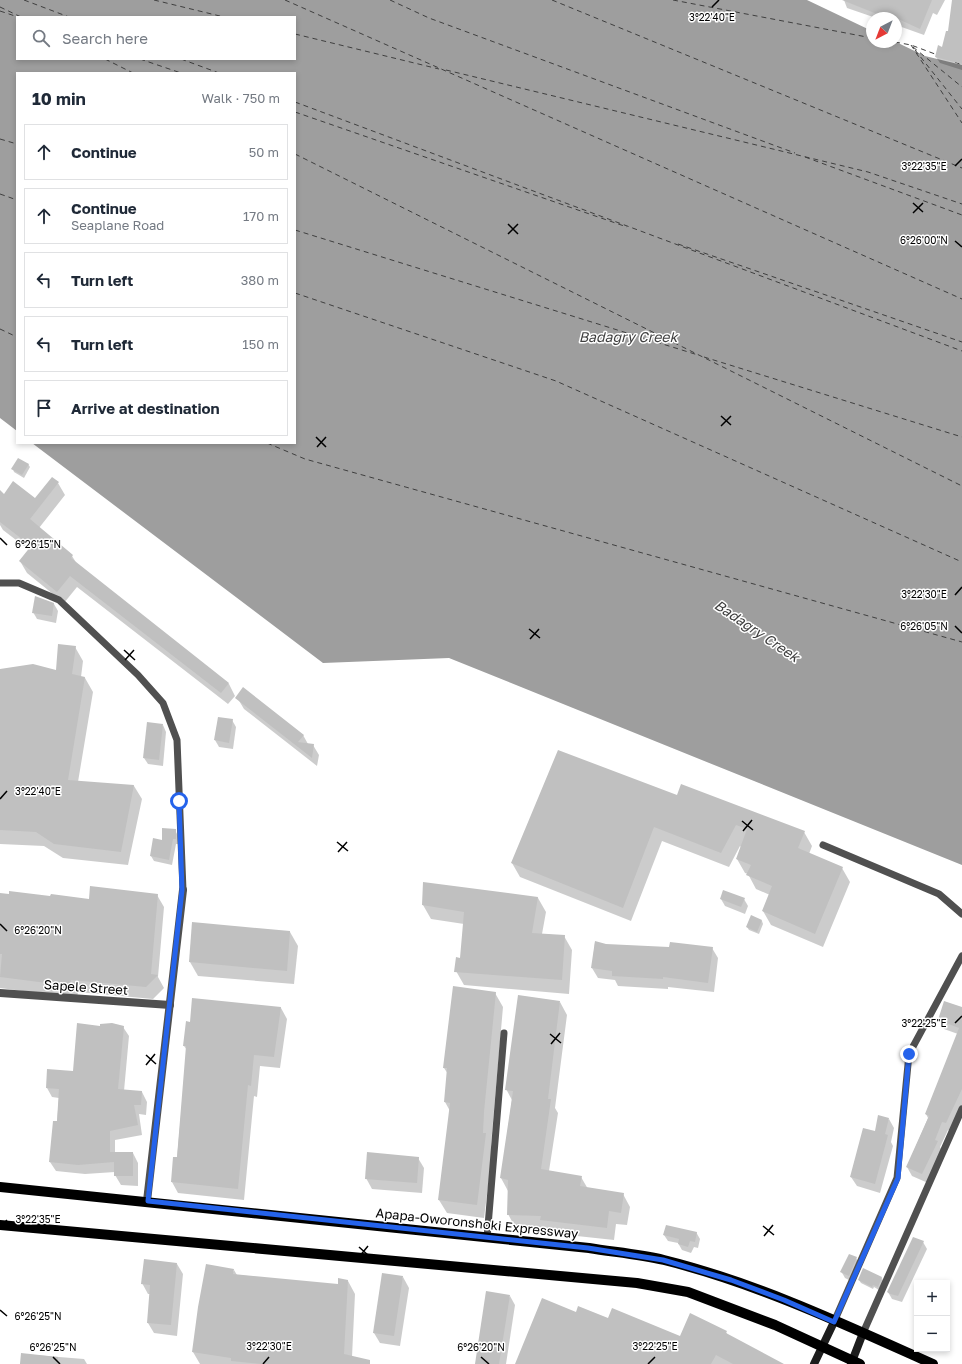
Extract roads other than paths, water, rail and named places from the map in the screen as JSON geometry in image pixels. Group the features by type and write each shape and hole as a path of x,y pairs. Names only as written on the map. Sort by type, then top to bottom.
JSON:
{"main road":[{"name":"Apapa-Oworonshoki Expressway","path":"0,1187 148,1201 588,1248 663,1260 731,1280 784,1300 933,1364"},
{"path":"0,1225 637,1284 688,1292 775,1325 822,1346 854,1363 863,1333"},
{"path":"814,1364 834,1322"}],"street":[{"path":"148,1201 182,890"},
{"name":"Sapele Street","path":"0,993 170,1005"}],"lane":[{"path":"0,583 19,583 60,600 138,675 163,703 177,740 182,890"},
{"path":"822,845 939,894 962,914"},
{"path":"834,1322 898,1178 909,1054 962,956"},
{"path":"487,1238 504,1033"},
{"path":"863,1333 962,1108"}],"water":[{"name":"Badagry Creek","path":"0,0 807,0 866,28 866,48 902,48 902,45 925,56 962,65 962,865 449,658 323,663 33,444 296,444 296,72 16,72 16,430 0,418"}]}
